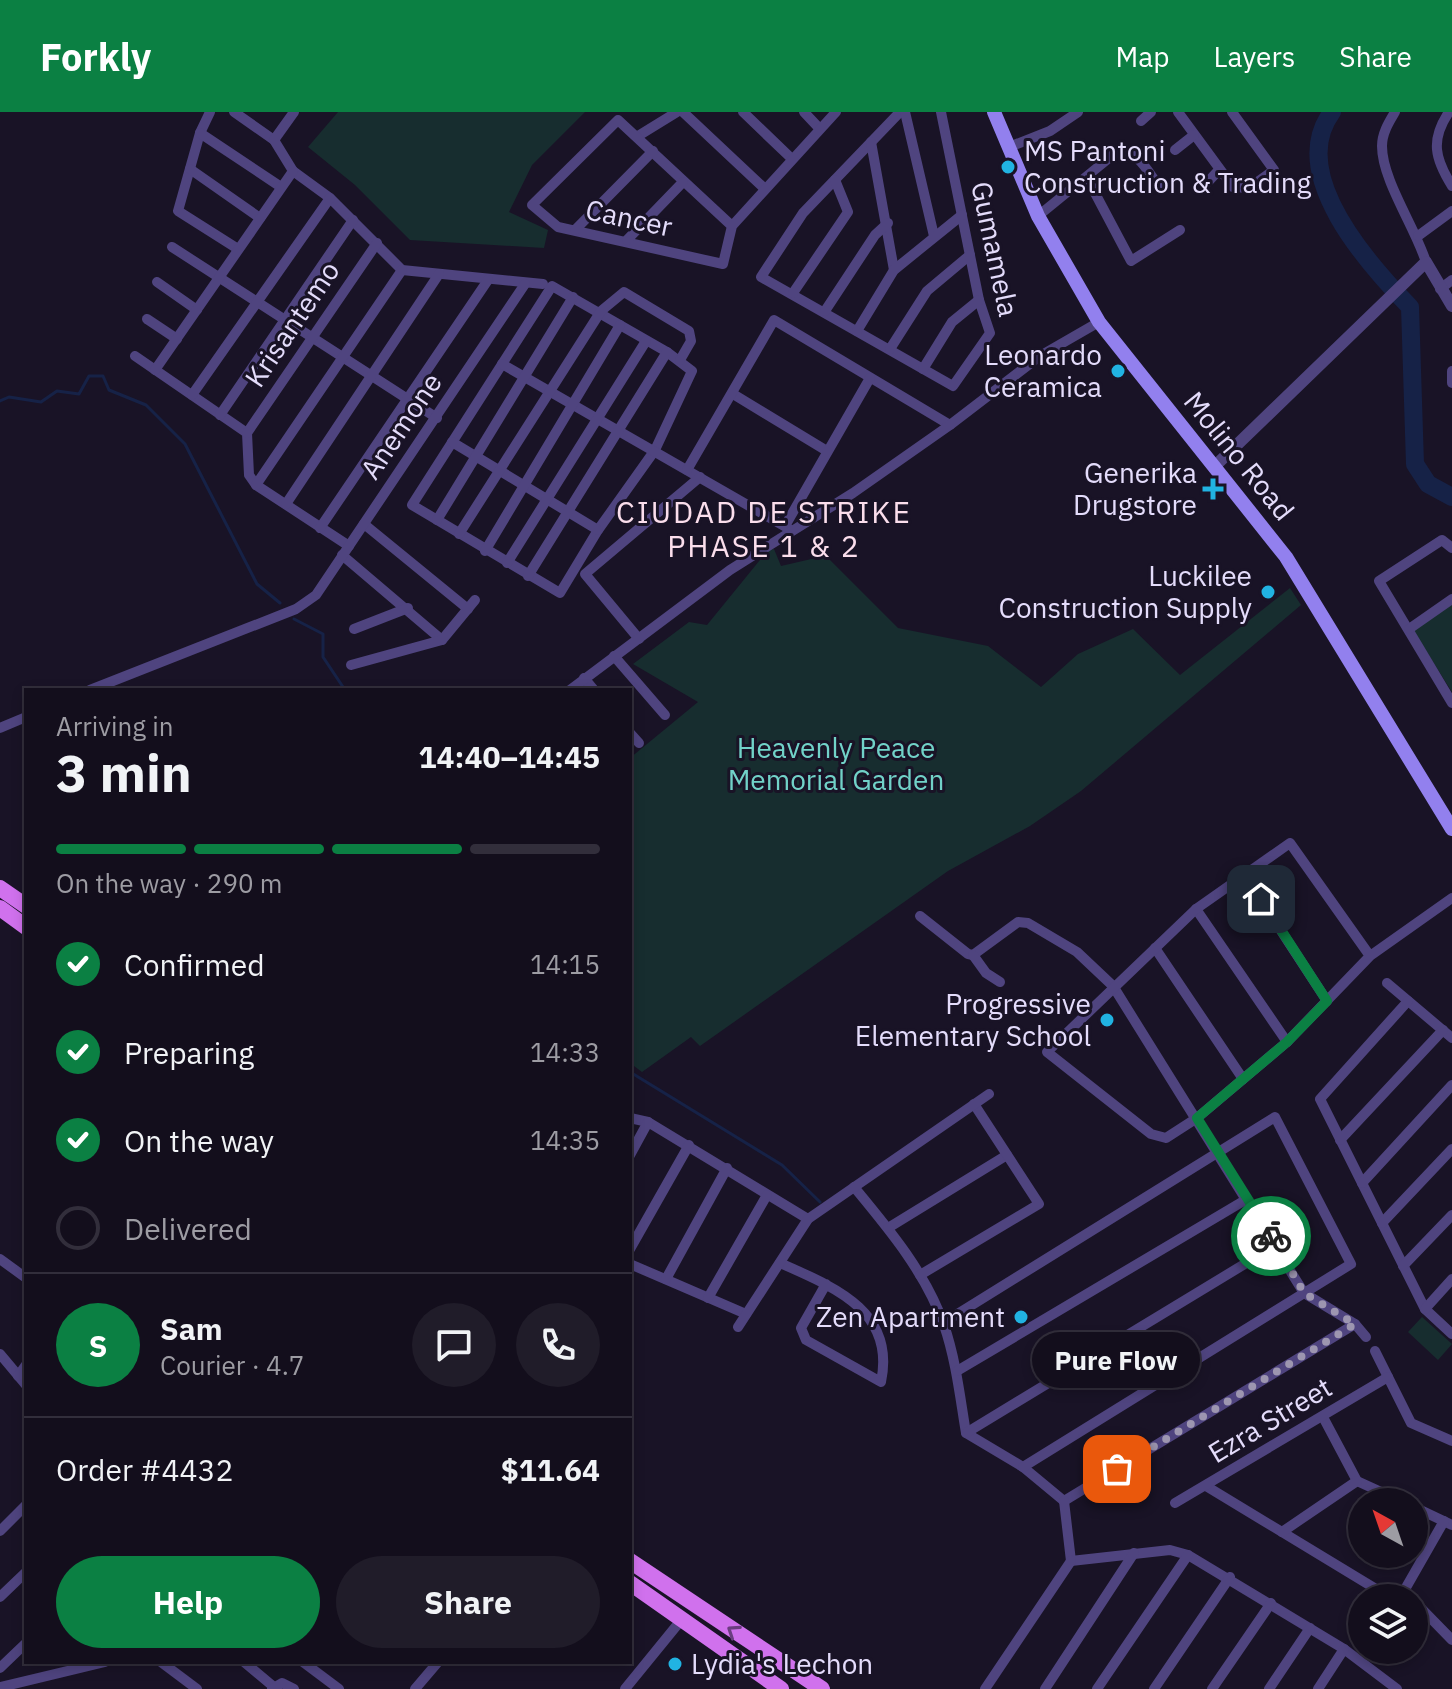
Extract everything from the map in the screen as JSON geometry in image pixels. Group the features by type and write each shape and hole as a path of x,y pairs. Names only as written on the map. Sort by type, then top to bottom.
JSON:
{"main road":[{"name":"Molino Road","path":"994,112 1038,216 1099,322 1286,557 1450,821"},
{"path":"0,888 24,905"},
{"path":"0,908 24,926"},
{"path":"632,1562 822,1689"},
{"path":"632,1584 781,1689"}],"street":[{"path":"210,112 200,133 178,211 238,249"},
{"path":"234,112 274,140 293,171 330,198 402,270 543,284"},
{"path":"274,140 294,112"},
{"path":"677,112 638,136 732,226 836,112"},
{"path":"683,112 764,188"},
{"path":"743,112 791,158"},
{"path":"804,112 819,128"},
{"path":"934,236 902,112 803,213 761,277 923,369 952,322 979,300"},
{"name":"Gumamela","path":"923,369 953,386 990,333 979,300 941,112"},
{"path":"1009,147 1062,117 1078,112"},
{"path":"1141,121 1151,112"},
{"path":"1178,112 1218,171 1233,187 1249,188 1274,170 1232,112"},
{"path":"1395,112 1386,125 1382,144 1385,165 1418,236 1426,262 1452,306"},
{"path":"1449,112 1434,142 1438,164 1452,186"},
{"name":"Cancer","path":"638,136 618,120 532,205 558,227 627,240 723,264 732,226"},
{"path":"200,133 281,187"},
{"path":"1175,150 1194,135"},
{"path":"871,142 888,223 894,270"},
{"path":"575,230 653,151"},
{"path":"1038,216 1114,154 1123,151 1134,154 1160,188"},
{"path":"190,169 260,218"},
{"path":"155,370 293,171"},
{"path":"1205,185 1218,171"},
{"path":"1087,178 1131,261 1180,230"},
{"path":"793,293 848,212 835,180"},
{"path":"627,240 683,182"},
{"path":"192,395 330,198"},
{"path":"1418,236 1452,211"},
{"path":"857,331 894,270 962,215"},
{"path":"220,415 353,220"},
{"path":"825,311 875,235 888,223"},
{"name":"Krisantemo","path":"247,433 377,243"},
{"path":"172,247 437,418"},
{"path":"890,349 927,291 970,255"},
{"path":"1214,467 1426,262"},
{"path":"256,485 402,270"},
{"path":"286,504 439,274"},
{"path":"320,528 488,280"},
{"path":"1440,289 1452,280"},
{"path":"157,282 197,310"},
{"name":"Anemone","path":"95,688 296,609 316,595 525,284"},
{"path":"552,286 601,311 680,360 692,371 655,450 598,530 560,593 412,505 552,286"},
{"path":"459,534 601,311 624,292 689,331 691,341 680,360"},
{"path":"437,520 573,297"},
{"path":"147,319 177,339"},
{"path":"687,470 774,320 950,425"},
{"path":"572,688 788,528 950,425 1040,356 1099,322"},
{"path":"485,551 620,325"},
{"path":"507,563 646,341"},
{"path":"528,576 621,431 667,352"},
{"path":"135,356 247,433 249,475 256,485 320,528 442,640"},
{"path":"502,364 788,528"},
{"path":"1452,371 1452,383"},
{"path":"788,528 827,451 870,378"},
{"path":"733,394 827,451"},
{"path":"452,442 598,530"},
{"path":"639,639 585,574 669,500 700,477"},
{"path":"351,665 442,640 471,605 364,524"},
{"path":"1452,548 1442,540 1379,581 1452,703"},
{"path":"1409,629 1452,599"},
{"path":"354,629 408,608"},
{"path":"614,656 665,715"},
{"path":"584,678 592,688"},
{"path":"0,728 24,718"},
{"path":"632,735 639,743"},
{"path":"1370,956 1290,843 1196,909 1047,1052 1151,1134 1166,1138 1197,1118 1287,1042 1370,956 1452,898"},
{"path":"1244,874 1327,1001"},
{"path":"1196,909 1287,1042"},
{"path":"920,916 973,955 986,973 1000,982"},
{"path":"973,955 1018,922 1028,923 1077,952 1113,986 1304,1293 1355,1324 1366,1337"},
{"path":"1155,948 1243,1079"},
{"path":"1340,1140 1448,1034 1387,983"},
{"path":"1408,1001 1320,1099 1425,1309 1452,1334"},
{"path":"1362,1183 1452,1085"},
{"path":"738,1327 808,1219 989,1094"},
{"path":"920,1275 1039,1204 974,1104"},
{"path":"943,1323 1275,1117 1351,1264 1023,1467"},
{"path":"632,1118 648,1122 689,1145 808,1219"},
{"path":"632,1151 648,1122"},
{"path":"632,1245 689,1145"},
{"path":"1382,1223 1452,1149"},
{"path":"888,1228 1007,1155"},
{"path":"666,1279 727,1168"},
{"path":"854,1187 888,1228 920,1275 943,1323 957,1371 966,1433"},
{"path":"708,1298 767,1195"},
{"path":"957,1371 1247,1199"},
{"path":"1403,1266 1452,1215"},
{"path":"966,1433 1276,1245"},
{"path":"0,1259 24,1277"},
{"path":"780,1263 826,1284 868,1313 886,1357 881,1382 806,1340 801,1328 826,1284"},
{"path":"632,1265 746,1314"},
{"path":"1425,1309 1452,1279"},
{"path":"1064,1501 1355,1324"},
{"path":"1375,1351 1411,1423 1452,1441"},
{"path":"0,1354 24,1383"},
{"path":"18,1376 24,1368"},
{"name":"Ezra Street","path":"1175,1503 1388,1377"},
{"path":"1323,1417 1357,1481 1372,1488"},
{"path":"966,1433 1023,1467 1064,1501 1071,1561 985,1689"},
{"path":"1282,1532 1357,1481"},
{"path":"1206,1486 1368,1584"},
{"path":"0,1531 24,1507"},
{"path":"1409,1584 1448,1523 1428,1514"},
{"path":"1071,1561 1170,1550 1188,1555 1230,1577 1344,1649 1397,1689"},
{"path":"1051,1687 1134,1553"},
{"path":"1097,1689 1188,1555"},
{"path":"0,1597 24,1574"},
{"path":"1154,1689 1230,1577"},
{"path":"1212,1689 1271,1603"},
{"path":"1428,1615 1451,1639"},
{"path":"625,1689 682,1619"},
{"path":"1269,1689 1310,1628"},
{"path":"0,1668 24,1645"},
{"path":"1318,1689 1344,1649"},
{"path":"1,1685 96,1664"},
{"path":"164,1664 197,1689"},
{"path":"246,1664 273,1688 287,1684 294,1689"},
{"path":"306,1664 339,1689"},
{"path":"415,1689 436,1664"},
{"path":"1373,1689 1381,1678"}],"green space":[{"path":"338,112 585,112 532,165 509,212 548,230 544,248 410,240 355,185 308,147"},
{"name":"Heavenly Peace Memorial Garden","path":"774,549 781,566 820,557 823,553 898,628 988,646 1041,687 1078,654 1133,629 1180,675 1290,588 1301,605 1081,791 1030,826 948,871 700,1046 691,1037 642,1072 632,1064 632,756 698,702 633,664 689,622 707,625 768,550"},
{"path":"1452,604 1452,692 1413,630"},
{"path":"1422,1317 1452,1344 1438,1360 1408,1332"}],"waterway":[{"path":"1332,112 1320,136 1319,163 1326,190 1338,217 1355,243 1410,307 1415,464 1428,484 1452,497"},
{"path":"0,401 9,397 41,402 57,391 79,394 89,376 103,376 109,390 146,405 185,444 257,584 280,603"},
{"path":"294,619 323,634 323,657 344,688"},
{"path":"632,1073 782,1165 820,1202"}],"way so far":[{"path":"1117,1469 1355,1324 1304,1293 1271,1236"}],"place":[{"name":"MS Pantoni Construction & Trading","path":"1008,167"},
{"name":"Leonardo Ceramica","path":"1118,371"},
{"name":"Generika Drugstore","path":"1213,489"},
{"name":"Luckilee Construction Supply","path":"1268,592"},
{"name":"Progressive Elementary School","path":"1107,1020"},
{"name":"Zen Apartment","path":"1021,1317"},
{"name":"Pure Flow","path":"1117,1469"},
{"name":"Lydia's Lechon","path":"675,1664"}],"district":[{"name":"CIUDAD DE STRIKE PHASE 1 & 2","path":"764,530"}],"route":[{"path":"1261,899 1327,1001 1287,1042 1197,1118 1271,1236"}]}
